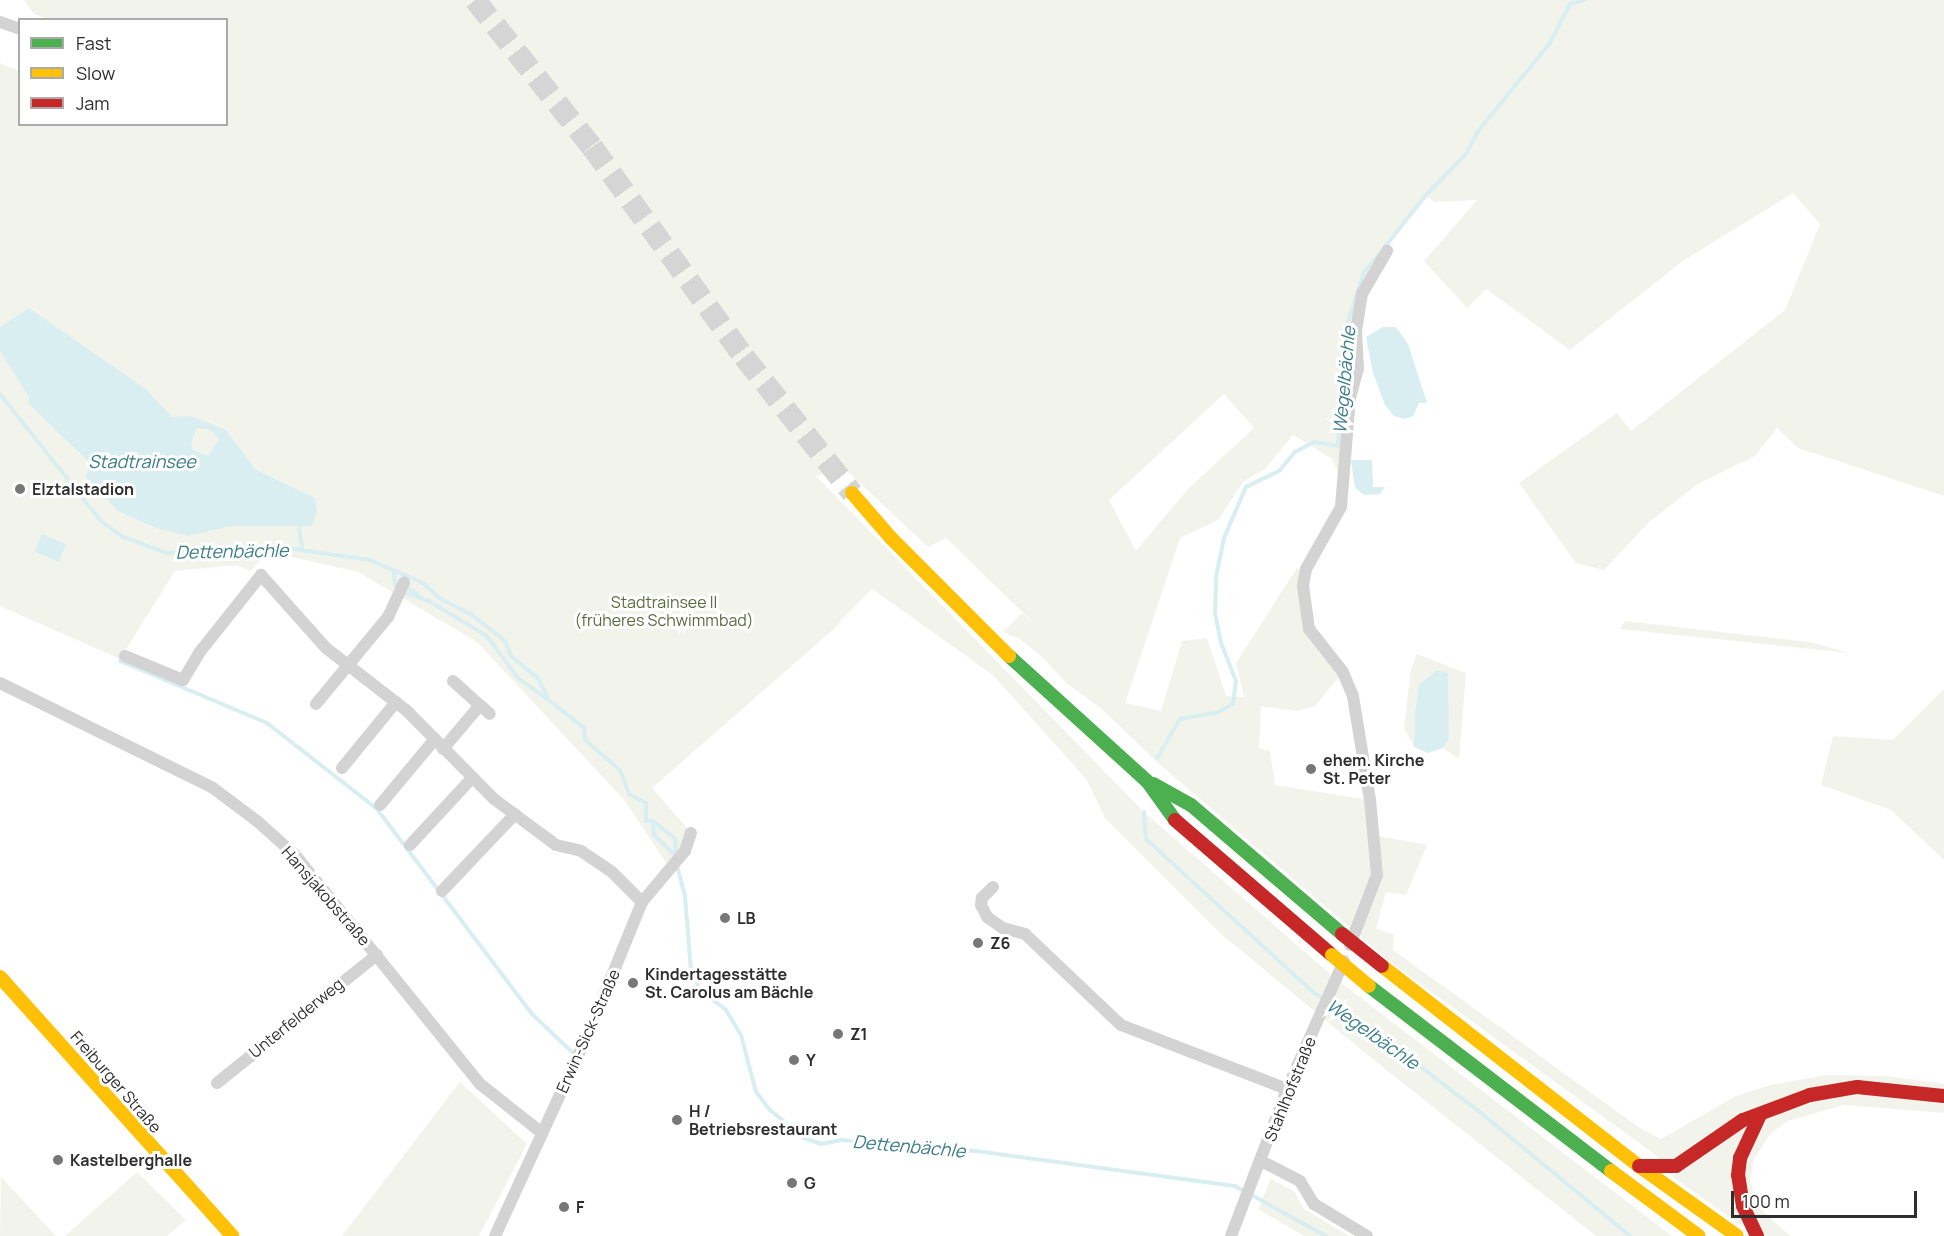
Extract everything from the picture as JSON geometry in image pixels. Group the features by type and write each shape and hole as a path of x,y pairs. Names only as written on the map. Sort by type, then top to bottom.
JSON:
{"main road":[{"path":"852,493 891,538 1019,666 1147,781 1176,822 1370,987 1500,1090 1699,1236"},
{"path":"1147,781 1191,805 1382,966 1639,1166 1737,1236"},
{"name":"Freiburger Straße","path":"0,977 232,1236"},
{"path":"1639,1166 1676,1166 1723,1132 1798,1098 1857,1087 1944,1096"},
{"path":"1757,1236 1743,1206 1738,1175 1740,1158 1760,1115"}],"street":[{"path":"0,22 18,28"},
{"name":"Stahlhofstraße","path":"1232,1236 1242,1204 1261,1161 1287,1089 1333,988 1377,876 1370,800 1355,707 1343,672 1309,629 1303,586 1306,569 1341,507 1350,398 1358,369 1356,331 1362,294 1387,251"},
{"path":"125,656 183,680 199,653 261,575 326,648 396,702 472,778 556,845 580,851 612,873 642,902"},
{"path":"316,704 349,667 388,617 404,583"},
{"path":"453,681 490,714"},
{"name":"Hansjakobstraße","path":"0,683 213,788 296,856 480,1084 542,1133"},
{"path":"342,768 396,702"},
{"path":"380,805 480,705"},
{"path":"410,845 472,778"},
{"path":"442,891 515,814"},
{"name":"Erwin-Sick-Straße","path":"495,1236 590,1030 642,902 685,852 691,833"},
{"path":"993,887 982,898 981,905 987,917 1003,928 1025,934 1121,1026 1287,1089"},
{"name":"Unterfelderweg","path":"217,1083 377,955"},
{"name":"Stahlhofstraße","path":"1261,1161 1300,1181 1314,1204 1367,1236"}],"green space":[{"name":"Stadtrainsee II (früheres Schwimmbad)","path":"24,0 1944,0 1944,496 1798,448 1777,428 1755,456 1698,484 1649,522 1604,570 1576,563 1519,483 1617,413 1631,431 1785,310 1820,224 1793,193 1683,261 1570,350 1486,289 1467,308 1424,261 1477,200 1435,202 1425,196 1387,245 1387,251 1365,286 1345,485 1331,458 1293,435 1264,470 1244,481 1218,520 1180,538 1125,703 1161,711 1182,641 1207,638 1226,696 1244,697 1236,663 1297,568 1306,569 1309,629 1343,672 1315,706 1296,711 1261,706 1259,748 1270,751 1275,785 1370,800 1373,835 1427,845 1406,895 1386,892 1376,928 1394,935 1393,950 1640,1128 1661,1139 1736,1096 1770,1085 1827,1075 1887,1076 1944,1084 1944,1113 1844,1105 1788,1121 1770,1134 1754,1159 1750,1179 1757,1206 1790,1236 1767,1236 1742,1226 1673,1177 1657,1156 1389,961 1157,762 1102,709 1066,683 1043,658 1020,639 1003,632 1022,613 1038,627 946,538 928,547 845,469 816,476 1144,812 1336,979 1672,1236 1596,1236 1375,1061 1221,934 1105,818 1086,779 993,675 872,589 833,628 860,606 652,788 696,838 670,869 625,801 477,642 358,572 269,552 250,571 236,565 175,571 120,659 0,606 0,63 18,71 18,126 228,126 228,18 44,18 34,14","holes":["1224,394 1254,428 1188,489 1136,551 1109,500"]},
{"path":"1625,621 1809,642 1850,653 1620,629"},
{"path":"1417,654 1466,673 1459,759 1443,748 1449,739 1447,673 1415,714 1414,747 1404,728 1411,669"},
{"path":"1944,689 1944,860 1891,810 1821,785 1833,736 1893,740"},
{"path":"460,1082 527,1144 479,1236 342,1236"},
{"path":"137,1172 186,1220 167,1236 65,1236"},
{"path":"1,1177 56,1236 0,1236"},
{"path":"1271,1179 1294,1191 1303,1208 1349,1236 1304,1236 1258,1209"}],"water":[{"name":"Stadtrainsee","path":"29,308 147,390 172,417 191,416 226,430 256,470 315,498 317,510 312,526 230,526 188,536 156,528 118,511 86,477 90,463 28,403 29,397 0,351 0,327","holes":["197,428 210,430 219,439 208,456 193,450 191,443"]},
{"path":"1383,327 1396,327 1408,344 1427,403 1419,403 1413,416 1405,419 1394,416 1385,405 1373,373 1366,337"},
{"path":"1351,460 1372,460 1373,487 1385,487 1380,494 1364,495 1355,488"},
{"path":"42,534 66,544 59,562 35,551"},
{"path":"1437,670 1448,673 1449,739 1443,748 1428,753 1414,747 1415,714 1419,685"}],"waterway":[{"name":"Wegelbächle","path":"1384,248 1425,196 1466,154 1478,131 1550,43 1570,4 1584,0"},
{"name":"Wegelbächle","path":"1157,758 1180,719 1218,712 1233,704 1236,681 1221,643 1215,612 1216,576 1224,538 1246,487 1279,471 1295,452 1314,442 1338,446 1346,328 1364,272 1379,254"},
{"name":"Dettenbächle","path":"0,394 101,521 123,537 167,553 279,547 370,560 423,583 441,599 472,615 504,640 512,657 537,677 549,700 584,728 585,740 620,770 629,794 646,803 646,821 653,821 675,839 676,859"},
{"path":"299,528 302,548"},
{"path":"394,571 395,586"},
{"path":"408,588 420,596"},
{"name":"Dettenbächle","path":"406,593 429,601 487,636 518,678 548,700"},
{"path":"120,661 267,723 377,809 532,1014 572,1052"},
{"name":"Wegelbächle","path":"1144,812 1146,839 1314,993 1374,1031 1481,1113 1630,1236"},
{"name":"Dettenbächle","path":"653,822 654,835 675,855"},
{"name":"Dettenbächle","path":"677,866 685,896 691,970 701,991 726,1010 741,1035 756,1092 770,1110 804,1138 821,1144 841,1140 976,1151 1235,1186 1326,1236"}],"tunnel":[{"path":"475,0 592,147 744,357 852,493"}],"traffic: fast":[{"path":"1009,656 1147,781 1175,820"},
{"path":"1153,784 1191,805 1342,934"},
{"path":"1369,986 1611,1171"}],"traffic: slow":[{"path":"852,493 891,538 1009,656"},
{"path":"1332,955 1369,986"},
{"path":"1382,966 1639,1166 1737,1236"},
{"path":"0,977 232,1236"},
{"path":"1611,1171 1699,1236"}],"traffic: jam":[{"path":"1175,820 1332,955"},
{"path":"1342,934 1382,966"},
{"path":"1639,1166 1676,1166 1743,1120 1810,1095 1857,1087 1944,1096"},
{"path":"1757,1236 1743,1206 1738,1175 1740,1158 1760,1115"}],"place":[{"name":"Elztalstadion","path":"20,489"},
{"name":"ehem. Kirche St. Peter","path":"1311,769"},
{"name":"LB","path":"725,918"},
{"name":"Z6","path":"978,943"},
{"name":"Kindertagesstätte St. Carolus am Bächle","path":"633,983"},
{"name":"Z1","path":"838,1034"},
{"name":"Y","path":"794,1060"},
{"name":"H / Betriebsrestaurant","path":"677,1120"},
{"name":"Kastelberghalle","path":"58,1160"},
{"name":"G","path":"792,1183"},
{"name":"F","path":"564,1207"}]}
